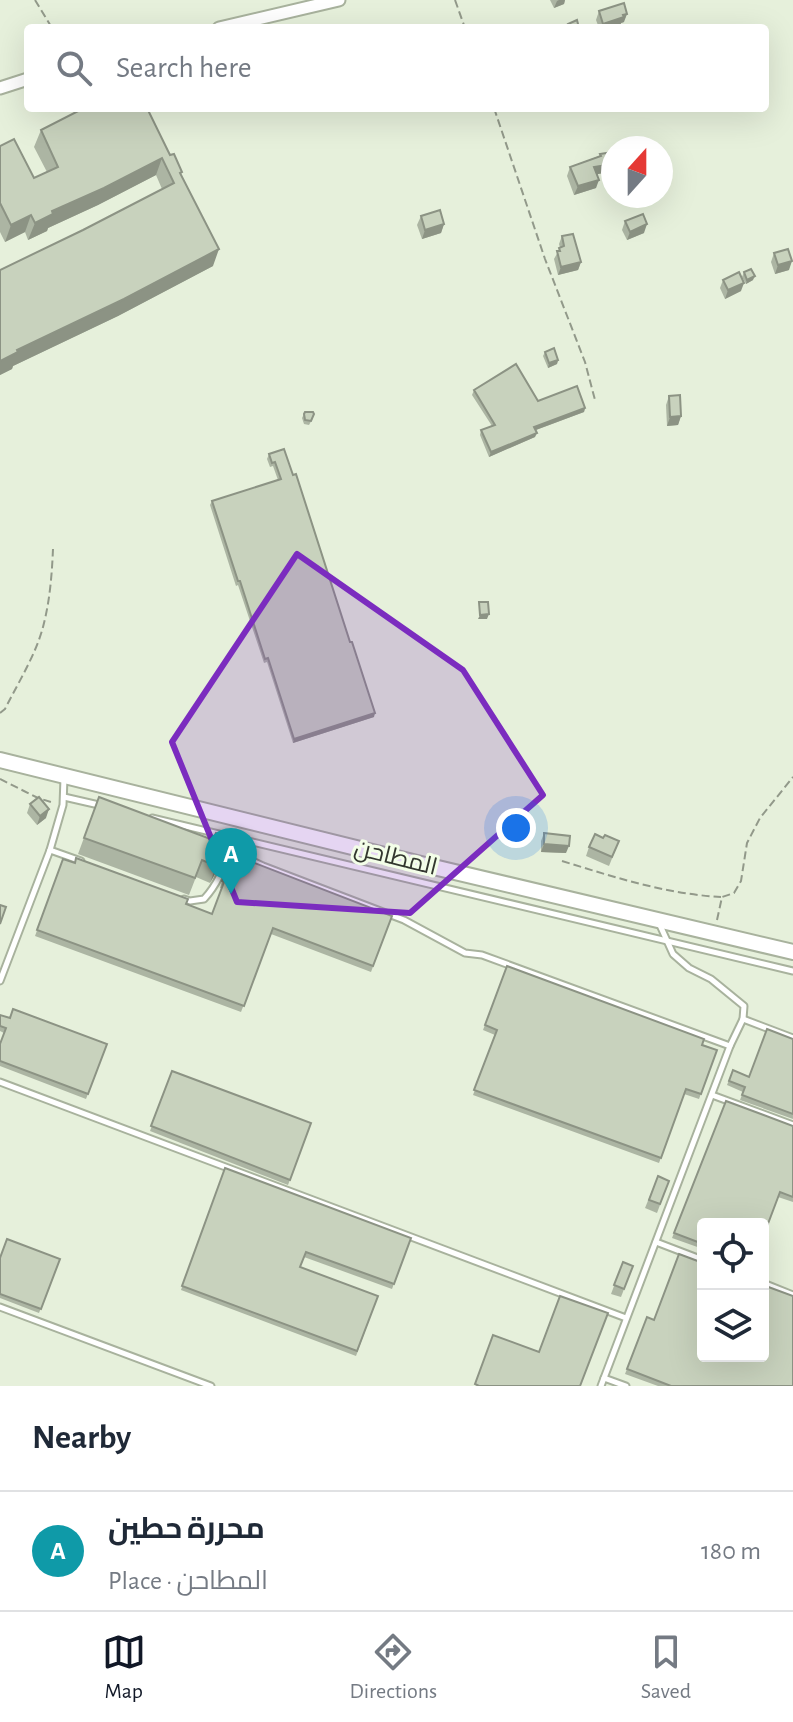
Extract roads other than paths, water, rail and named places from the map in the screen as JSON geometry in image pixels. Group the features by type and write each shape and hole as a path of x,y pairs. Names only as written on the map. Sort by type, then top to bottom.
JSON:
{"main road":[{"name":"المطاحن","path":"0,760 793,952"}],"street":[{"path":"236,24 339,0"},
{"path":"0,88 24,80"}],"lane":[{"path":"0,981 50,850 63,805 64,775"},
{"path":"64,797 108,807"},
{"path":"152,818 793,971"},
{"path":"224,835 238,854 404,920 465,953 482,955 730,1046"},
{"path":"176,896 190,901 204,899 221,874 231,848"},
{"path":"50,850 92,865"},
{"path":"601,1386 743,1019 744,1006 673,954 657,919"},
{"path":"743,1019 793,1038"},
{"path":"0,1082 626,1318"},
{"path":"712,1095 793,1125"},
{"path":"656,1242 697,1258"},
{"path":"769,1285 793,1295"},
{"path":"0,1307 211,1386"},
{"path":"604,1378 626,1386"}],"place":[{"name":"محررة حطين","path":"231,894"}]}
